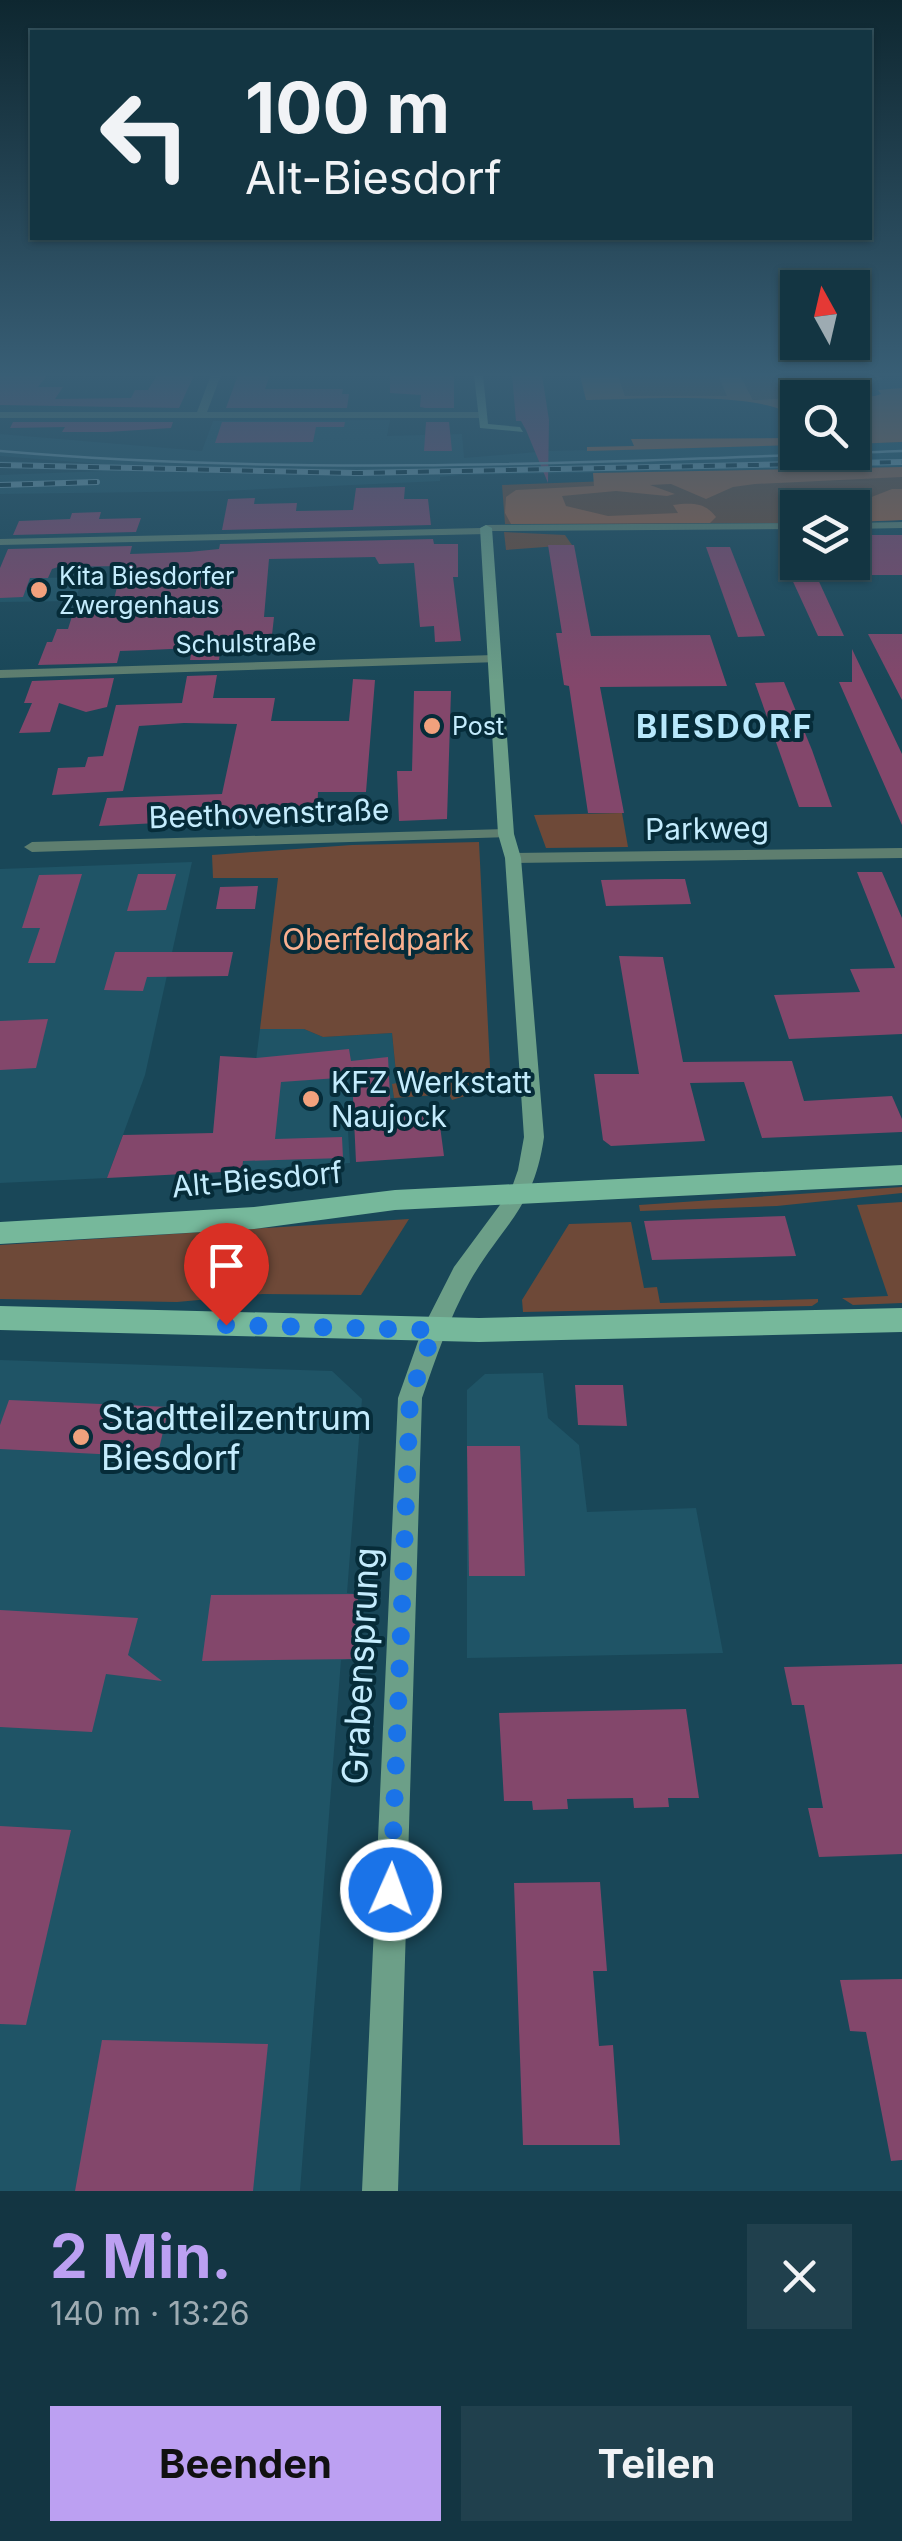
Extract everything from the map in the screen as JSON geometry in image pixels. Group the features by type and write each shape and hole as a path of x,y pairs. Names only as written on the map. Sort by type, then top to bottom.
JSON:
{"main road":[{"name":"Alt-Biesdorf","path":"0,1233 254,1218 395,1200 902,1175"},
{"path":"0,1318 434,1330 684,1328 902,1320"}],"street":[{"path":"0,542 780,526"},
{"path":"870,526 902,526"},
{"path":"434,1330 462,1274 520,1192 534,1136 513,858 506,834 486,530"},
{"name":"Schulstraße","path":"0,674 494,660"},
{"name":"Beethovenstraße","path":"32,847 506,834"},
{"name":"Parkweg","path":"513,858 902,853"},
{"name":"Grabensprung","path":"380,2191 410,1398 434,1330"}],"shaded area":[{"path":"0,477 440,477 440,481 222,491 0,494"},
{"path":"593,477 897,477 755,484 733,487 706,499 671,484 650,485 675,494 667,496 616,491 562,496 566,506 608,516 678,513 673,505 697,505 716,517 710,523 511,524 505,513 506,497 516,490 594,486"},
{"path":"902,489 902,520 870,521 870,498"},
{"name":"Kita Biesdorfer Zwergenhaus","path":"83,577 75,601 0,602 0,579"},
{"path":"192,862 145,1075 107,1178 0,1183 0,869"},
{"name":"KFZ Werkstatt Naujock","path":"260,1029 304,1029 323,1037 392,1033 397,1084 392,1084 394,1098 346,1101 350,1163 242,1171"},
{"path":"0,1360 332,1371 362,1399 347,1593 358,1594 355,1659 341,1660 300,2191 0,2191"},
{"path":"543,1373 548,1418 579,1445 587,1512 696,1508 723,1653 467,1658 467,1390 485,1374"}],"green space":[{"path":"709,477 902,477 902,520 870,521 870,490 780,490 780,523 505,524 502,485"},
{"path":"504,532 565,535 572,545 506,550"},
{"path":"622,813 628,847 546,848 534,815"},
{"name":"Oberfeldpark","path":"479,842 491,1088 452,1100 449,1094 394,1098 392,1084 397,1083 392,1033 323,1037 304,1029 260,1029 278,878 213,878 212,855 352,845"},
{"path":"902,1187 902,1193 777,1206 640,1211 639,1205"},
{"path":"902,1202 902,1303 853,1305 842,1298 888,1296 857,1205"},
{"path":"409,1219 361,1295 263,1294 177,1302 0,1299 0,1245"},
{"path":"631,1222 644,1288 657,1287 660,1303 818,1302 812,1306 523,1312 522,1300 569,1224"}],"building":[{"path":"405,487 404,499 428,499 431,525 222,530 228,499 255,498 254,504 297,503 296,511 353,510 356,488"},
{"path":"101,512 99,519 141,518 136,532 13,535 19,521 70,519 72,513"},
{"path":"870,535 902,535 902,575 871,575"},
{"path":"433,539 434,544 458,544 458,577 453,577 461,641 435,642 434,626 420,627 414,563 379,564 375,557 269,559 264,617 274,617 271,644 221,645 219,660 190,660 192,648 120,651 117,663 38,665 47,642 52,642 57,629 68,629 73,613 111,612 122,566 58,567 52,569 48,578 30,578 23,597 0,598 0,568 8,549 132,546 130,554 219,549 220,544"},
{"path":"548,545 574,545 591,636 710,635 727,686 600,687 624,813 588,813 569,686 564,685 556,633 562,633"},
{"path":"706,547 730,547 765,636 738,637"},
{"path":"792,580 818,580 844,636 818,636"},
{"path":"868,634 902,634 902,700"},
{"path":"852,649 902,754 902,825 839,682 852,682"},
{"path":"217,675 213,698 275,698 271,721 349,721 353,679 375,680 366,792 318,792 317,815 99,826 107,798 222,794 237,724 184,723 139,726 123,791 52,795 58,768 85,767 88,757 103,756 116,705 182,703 187,676"},
{"path":"114,678 107,707 86,712 59,703 50,732 19,733 32,703 24,703 32,681"},
{"path":"784,682 832,807 799,807 755,683"},
{"path":"414,691 451,691 447,819 399,821 397,771 412,771"},
{"path":"857,872 882,872 902,918 902,1034 789,1039 774,995 860,992 850,969 895,968"},
{"path":"82,874 55,963 28,963 40,928 22,928 39,875"},
{"path":"138,874 176,874 166,910 127,911"},
{"path":"685,879 691,904 606,906 601,880"},
{"path":"258,886 255,909 216,909 220,887"},
{"path":"115,952 233,952 228,976 147,977 143,991 104,990"},
{"path":"619,956 663,957 683,1062 792,1061 804,1101 892,1096 902,1119 902,1132 762,1138 744,1082 690,1083 705,1141 611,1146 603,1140 594,1074 639,1074"},
{"path":"48,1019 36,1068 0,1070 0,1021"},
{"path":"349,1049 351,1061 388,1057 391,1114 438,1111 444,1156 356,1162 352,1077 281,1082 275,1139 342,1137 343,1158 243,1161 242,1171 107,1178 123,1135 213,1133 220,1056 256,1058"},
{"path":"785,1216 796,1256 652,1260 644,1221"},
{"path":"575,1385 623,1385 627,1426 578,1425"},
{"name":"Stadtteilzentrum Biesdorf","path":"9,1400 169,1407 157,1457 0,1449 0,1425"},
{"path":"467,1446 520,1446 525,1576 469,1576"},
{"path":"358,1594 355,1659 202,1661 211,1595"},
{"path":"0,1610 138,1618 128,1655 162,1681 106,1674 92,1732 0,1727"},
{"path":"902,1664 902,1854 819,1857 808,1808 823,1808 804,1705 792,1705 784,1667"},
{"path":"686,1709 699,1798 668,1798 669,1807 634,1808 633,1798 567,1799 568,1809 533,1810 532,1801 504,1801 499,1713"},
{"path":"0,1826 71,1830 26,2025 0,2024"},
{"path":"600,1882 607,1971 593,1971 599,2046 613,2045 620,2145 523,2145 514,1883"},
{"path":"902,1979 902,2160 891,2161 866,2032 850,2031 840,1980"},
{"path":"102,2040 268,2044 253,2191 75,2191"}],"railway":[{"path":"0,485 97,482"}],"place":[{"name":"Kita Biesdorfer Zwergenhaus","path":"39,590"},
{"name":"Post","path":"432,726"},
{"name":"KFZ Werkstatt Naujock","path":"311,1099"},
{"name":"Stadtteilzentrum Biesdorf","path":"81,1437"}],"district":[{"name":"BIESDORF","path":"725,726"}],"route":[{"path":"226,1325 434,1330 410,1398 391,1890"}]}
